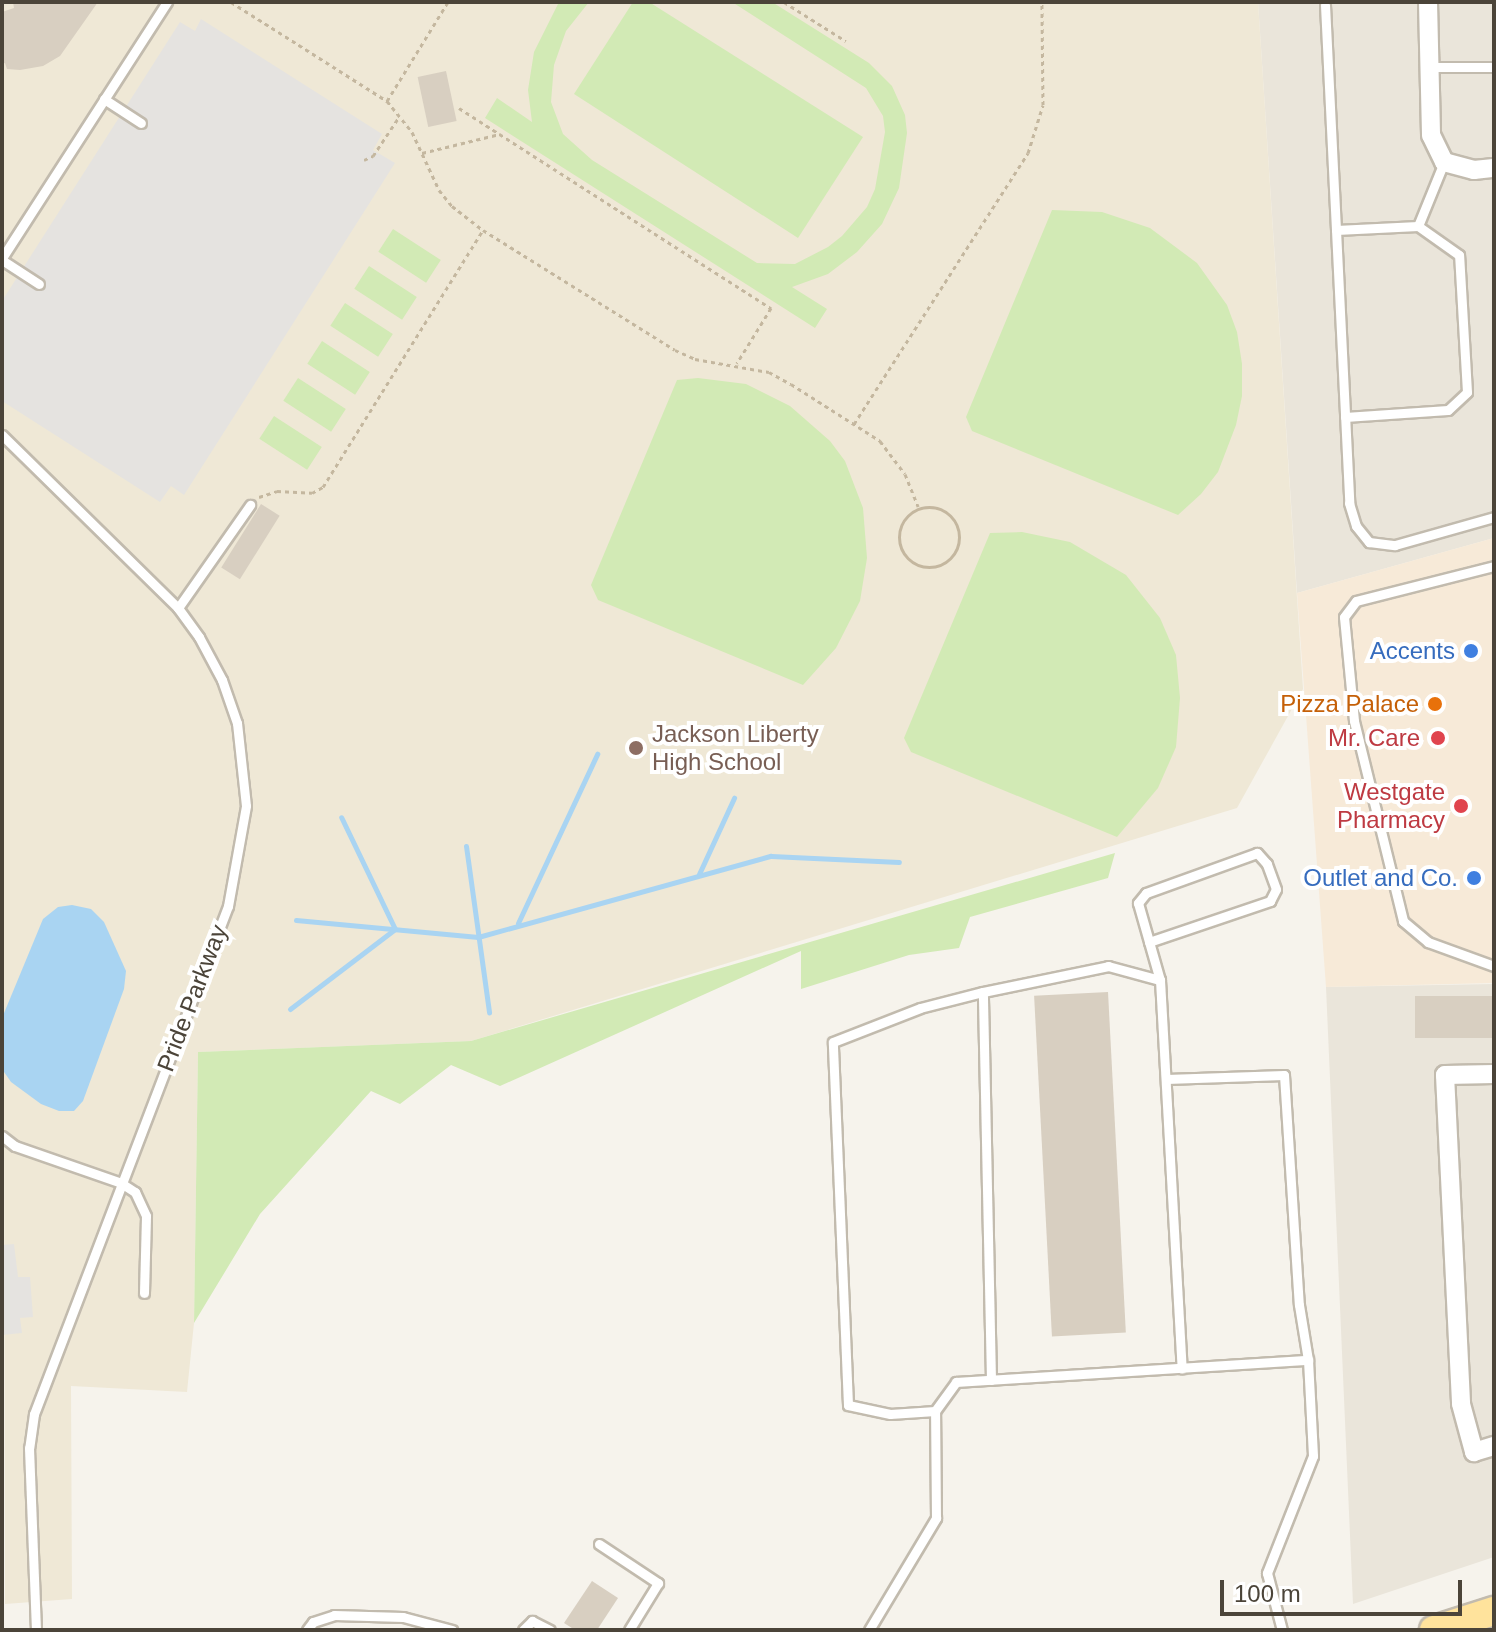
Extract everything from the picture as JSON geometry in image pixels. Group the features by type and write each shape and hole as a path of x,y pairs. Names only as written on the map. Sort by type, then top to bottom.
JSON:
{"main road":[{"path":"1445,1627 1494,1612"}],"street":[{"path":"1428,2 1431,135 1444,162 1474,170 1494,168"},
{"path":"1494,1074 1445,1075 1461,1404 1474,1452 1494,1446"}],"lane":[{"path":"39,284 2,259 167,2"},
{"path":"1325,5 1349,503 1356,526 1369,542 1395,545 1494,517"},
{"path":"1430,67 1494,67"},
{"path":"104,99 141,123"},
{"path":"1418,226 1444,162"},
{"path":"1336,230 1418,226 1459,255 1467,392 1448,410 1345,417"},
{"name":"Pride Parkway","path":"2,435 178,608 222,680 237,723 246,806 228,906 121,1183 31,1429 36,1630"},
{"path":"178,608 250,505"},
{"path":"1494,566 1356,601 1344,617 1354,721 1403,921 1428,942 1494,966"},
{"path":"1149,942 1270,901 1276,889 1267,864 1257,853 1146,893 1138,903 1149,942 1160,980 1182,1368"},
{"path":"935,1411 890,1414 848,1405 833,1042 920,1008 1108,966 1160,980"},
{"path":"983,992 991,1380"},
{"path":"1166,1079 1284,1075 1299,1305 1308,1360 1313,1456 1267,1573 1282,1630"},
{"path":"2,1136 15,1146 121,1183 135,1192 146,1216 144,1293"},
{"path":"2,1146 15,1146"},
{"path":"869,1630 936,1518 935,1411 956,1382 1308,1360"},
{"path":"599,1544 658,1583 629,1630"},
{"path":"307,1630 313,1622 334,1615 403,1617 452,1630"},
{"path":"523,1630 532,1621 550,1630"}],"path":[{"path":"231,2 387,101 400,116 445,198 483,230 675,350 695,359 737,363 769,372 854,424 880,441 894,455 918,506"},
{"path":"387,101 448,2"},
{"path":"784,2 846,41"},
{"path":"854,424 1028,153 1043,105 1042,2"},
{"path":"459,108 771,308 737,363"},
{"path":"364,160 373,156 400,116"},
{"path":"422,153 500,134"},
{"path":"250,505 261,494 277,491 312,493 323,487 483,230"},
{"path":"918,506 944,510 953,517 959,529 954,552 937,567 916,564 901,547 902,526 918,506"}],"shaded area":[{"name":"Jackson Liberty High School","path":"2,2 1258,2 1303,689 1237,808 471,1041 198,1052 194,1323 187,1392 71,1386 72,1599 5,1604"},
{"path":"1258,2 1494,2 1494,538 1297,593"},
{"path":"201,19 382,134 373,150 395,163 184,495 171,486 160,502 2,401 2,301 180,22 195,31"},
{"path":"1494,538 1494,983 1326,987 1297,593"},
{"path":"1494,984 1494,1557 1353,1604 1326,987"},
{"path":"14,1244 18,1277 30,1277 33,1317 20,1318 22,1333 2,1335 2,1245"}],"green space":[{"path":"559,2 589,2 566,31 554,65 551,102 563,134 592,160 757,263 795,264 842,236 867,207 875,189 885,132 883,116 866,88 732,2 772,2 869,63 892,86 905,115 907,133 899,188 882,224 857,252 828,274 792,287 827,309 815,328 485,118 497,98 532,122 528,90 534,52"},
{"path":"633,2 649,2 863,137 798,238 574,94"},
{"path":"1052,210 1102,212 1150,228 1197,263 1227,305 1237,332 1242,364 1242,396 1236,425 1218,472 1201,494 1178,515 972,431 966,417"},
{"path":"393,229 441,260 426,283 378,252"},
{"path":"369,266 417,297 402,320 354,289"},
{"path":"345,303 393,334 378,357 330,326"},
{"path":"322,341 370,372 355,395 307,364"},
{"path":"298,378 346,409 331,432 283,401"},
{"path":"698,378 746,384 790,406 830,441 845,461 863,508 867,558 860,601 836,648 803,685 598,600 591,585 677,380"},
{"path":"274,416 322,447 307,470 259,439"},
{"path":"1022,532 1070,542 1126,575 1160,618 1176,655 1180,698 1176,747 1158,788 1117,837 911,752 904,738 990,533"},
{"path":"1115,853 1108,878 970,917 959,948 909,955 801,989 801,951 500,1086 451,1065 400,1104 371,1091 260,1214 194,1323 198,1052 471,1041"}],"water":[{"path":"72,905 91,909 104,922 126,971 124,989 83,1101 74,1111 59,1111 41,1104 11,1082 2,1069 2,1018 43,919 58,907"}],"building":[{"path":"13,2 98,2 60,56 43,66 20,70 7,69 5,63 2,64 2,12 14,8"},
{"path":"446,71 457,121 428,127 418,77"},
{"path":"261,504 280,516 240,579 221,568"},
{"path":"1108,992 1126,1333 1052,1336 1034,996"},
{"path":"1415,996 1494,996 1494,1038 1415,1038"},
{"path":"592,1581 618,1598 597,1630 575,1630 564,1623"}],"waterway":[{"path":"518,923 597,754"},
{"path":"699,874 734,798"},
{"path":"290,1009 395,929 341,817"},
{"path":"466,846 489,1012"},
{"path":"296,920 478,937 771,856 899,862"}],"place":[{"name":"Accents","path":"1471,651"},
{"name":"Pizza Palace","path":"1435,704"},
{"name":"Mr. Care","path":"1438,738"},
{"name":"Jackson Liberty High School","path":"636,748"},
{"name":"Westgate Pharmacy","path":"1461,806"},
{"name":"Outlet and Co.","path":"1474,878"}]}
